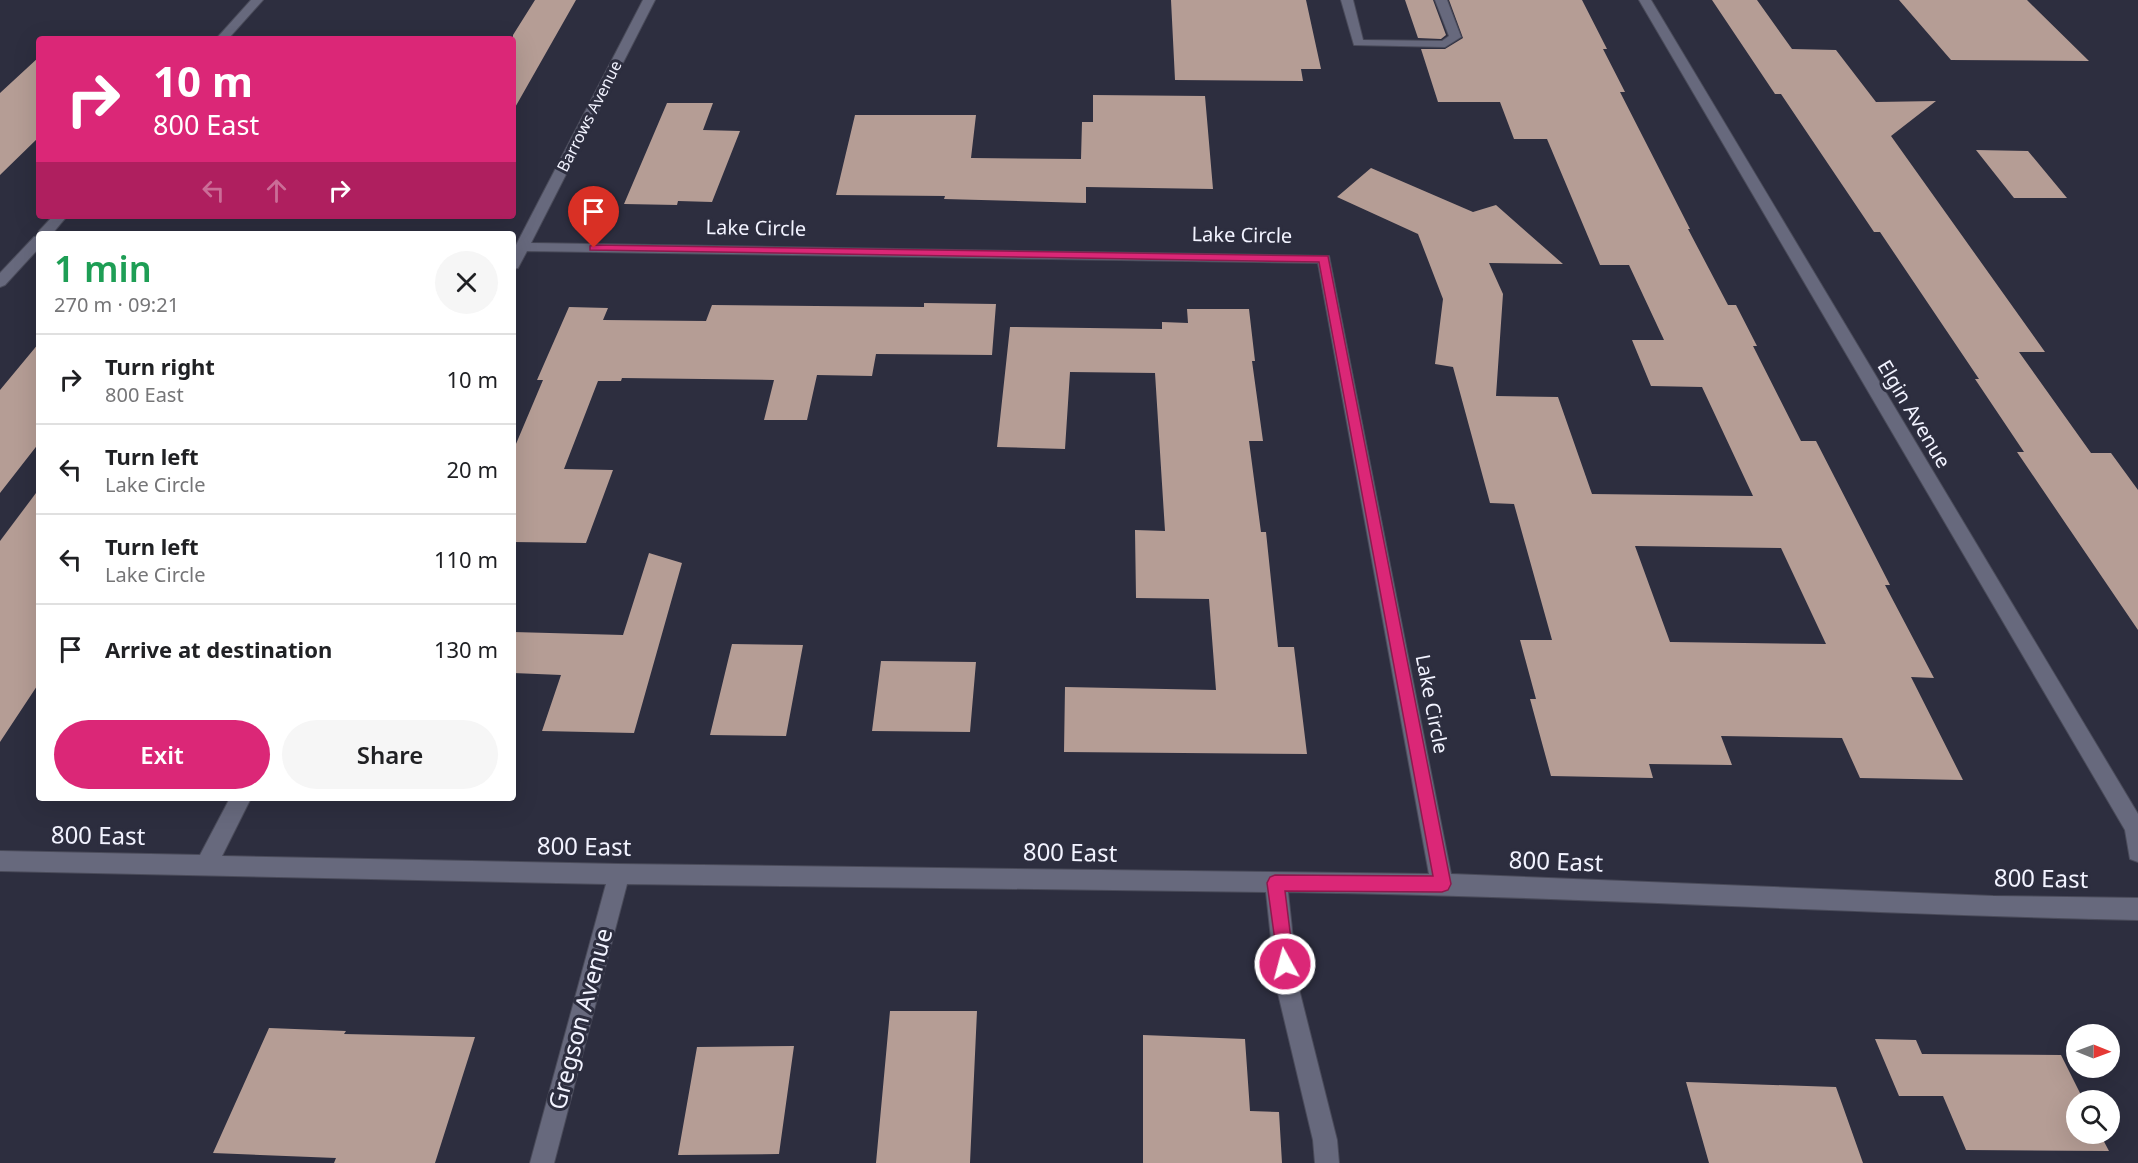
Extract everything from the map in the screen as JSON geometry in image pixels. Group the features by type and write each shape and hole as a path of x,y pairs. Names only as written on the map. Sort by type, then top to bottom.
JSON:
{"street":[{"path":"225,36 257,0"},
{"name":"Barrows Avenue","path":"516,259 649,0"},
{"path":"1347,0 1359,43 1445,44 1455,37 1442,0"},
{"name":"Elgin Avenue","path":"1645,0 2135,828 2138,852"},
{"path":"47,231 57,219"},
{"path":"0,282 36,243"},
{"name":"Lake Circle","path":"522,247 1324,258 1442,884"},
{"path":"206,865 239,801"},
{"name":"800 East","path":"0,861 619,874 1442,884 1993,906 2138,909"},
{"name":"Gregson Avenue","path":"542,1163 619,874"},
{"path":"1275,883 1287,985 1325,1140 1328,1163"}],"building":[{"path":"535,0 576,0 516,106 516,36 513,35"},
{"path":"1171,0 1306,0 1321,69 1301,69 1303,81 1175,80"},
{"path":"1405,0 1433,0 1446,35 1441,39 1418,38"},
{"path":"1449,0 1582,0 1607,49 1603,49 1625,92 1620,92 1728,305 1736,305 1757,346 1753,346 1801,441 1816,441 1890,585 1885,585 1934,678 1911,677 1963,780 1860,778 1842,738 1721,736 1732,765 1649,764 1653,778 1551,776 1530,699 1536,699 1520,640 1552,640 1514,504 1490,503 1453,367 1435,364 1443,299 1418,234 1337,197 1371,168 1473,212 1496,205 1563,264 1489,263 1503,294 1496,396 1558,397 1592,494 1753,496 1702,387 1651,386 1632,340 1664,340 1629,265 1600,265 1547,139 1514,139 1500,102 1438,102 1421,49 1445,49 1463,38","holes":["1635,546 1781,548 1826,644 1670,642"]},
{"path":"1712,0 1757,0 1792,49 1836,50 1876,102 1936,101 1891,136 2045,352 2019,352 2091,453 2111,453 2138,490 2138,630 2017,452 2024,452 1975,379 1979,379 1880,232 1874,232 1781,94 1775,94"},
{"path":"1899,0 2027,0 2089,61 1951,60"},
{"path":"36,60 36,140 0,175 0,93"},
{"path":"1093,95 1205,96 1213,189 1086,187 1086,203 944,199 945,196 836,195 855,115 976,115 971,158 1081,159 1082,122 1093,122"},
{"path":"667,103 713,103 703,130 740,131 712,202 678,201 677,205 624,204"},
{"path":"1976,150 2028,151 2067,198 2014,198"},
{"path":"924,303 996,304 992,355 876,354 872,376 817,375 807,420 764,420 774,380 622,378 621,381 598,381 564,469 613,470 586,543 516,542 516,444 543,380 537,380 569,307 608,308 603,320 706,321 712,305 924,307"},
{"path":"1187,309 1249,309 1255,361 1252,361 1263,441 1249,441 1261,532 1266,532 1278,647 1294,647 1307,754 1064,752 1065,687 1216,690 1209,599 1136,598 1135,530 1165,531 1155,373 1070,372 1065,449 997,447 1010,327 1162,329 1162,322 1188,323"},
{"path":"36,347 36,447 0,493 0,390"},
{"path":"36,493 36,688 0,742 0,541"},
{"path":"649,553 682,563 634,733 542,731 561,675 516,673 516,632 623,635"},
{"path":"732,644 803,645 786,736 710,735"},
{"path":"881,661 976,662 970,732 872,731"},
{"path":"890,1011 977,1011 970,1163 876,1163"},
{"path":"269,1028 346,1031 344,1034 475,1037 435,1163 334,1163 336,1158 213,1153"},
{"path":"1143,1035 1245,1039 1250,1111 1279,1112 1282,1163 1143,1163"},
{"path":"1875,1039 1916,1040 1922,1054 2061,1055 2066,1065 2066,1078 2072,1078 2078,1090 2066,1090 2066,1144 2105,1144 2109,1151 1966,1150 1943,1096 1899,1096"},
{"path":"794,1046 779,1154 678,1155 697,1047"},
{"path":"1686,1082 1836,1087 1863,1163 1709,1163"}],"route":[{"path":"594,248 1324,258 1442,884 1275,883 1285,964"}]}
